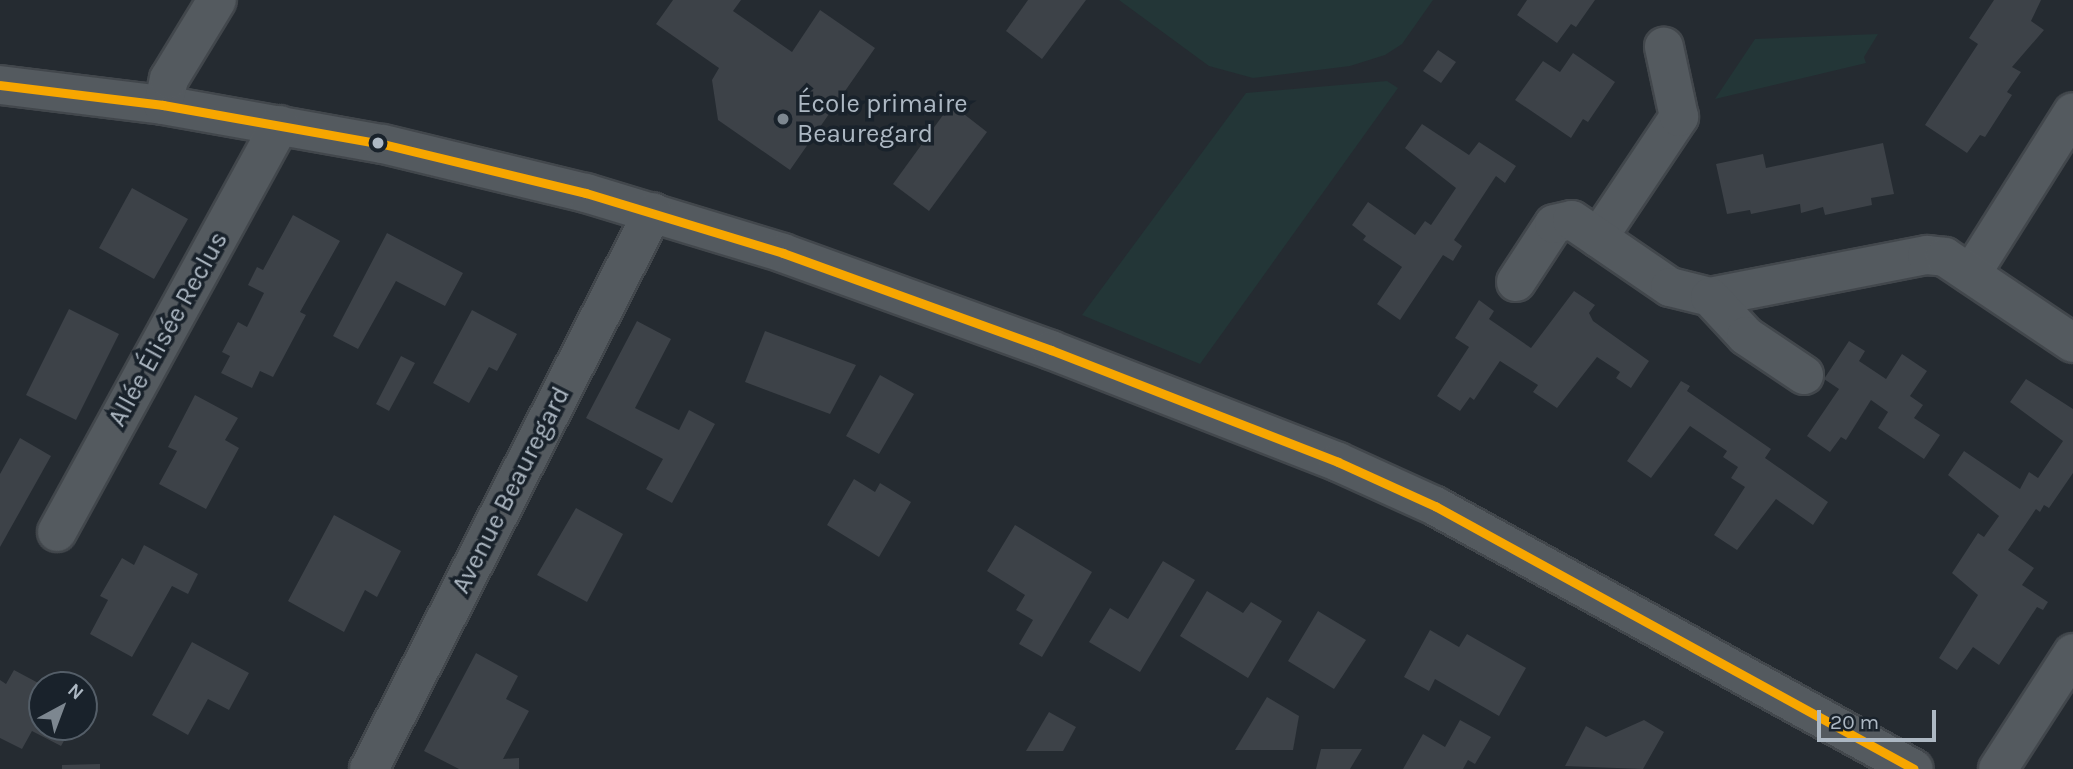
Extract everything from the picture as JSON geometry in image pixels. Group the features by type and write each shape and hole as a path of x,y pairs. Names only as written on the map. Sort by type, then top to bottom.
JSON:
{"street":[{"path":"163,105 169,79 218,0"},
{"path":"1598,238 1679,117 1664,47"},
{"path":"0,85 163,105 280,125 528,177 653,212 783,253 1051,350 1338,462 1435,506 1914,769"},
{"path":"1971,274 2073,113"},
{"name":"Allée Élisée Reclus","path":"57,532 280,125"},
{"name":"Avenue Beauregard","path":"369,769 653,212"},
{"path":"1516,282 1554,224 1572,220 1670,287 1710,297 1911,255 1945,257 2073,343"},
{"path":"1710,297 1746,336 1804,375"},
{"path":"1998,769 2073,653"}],"shaded area":[{"path":"1119,0 1433,0 1402,44 1385,55 1350,66 1253,78 1209,66"},
{"path":"1878,34 1864,57 1866,63 1715,99 1755,39"},
{"path":"1387,81 1398,88 1200,364 1082,315 1246,93"}],"building":[{"path":"673,0 741,0 733,11 792,52 820,10 875,48 790,170 718,120 712,80 719,68 656,24"},
{"path":"1028,0 1086,0 1042,59 1006,31"},
{"path":"1527,0 1595,0 1576,27 1571,24 1557,43 1517,15"},
{"path":"1994,0 2041,0 2031,21 2044,30 2012,67 2021,72 2007,92 2012,95 1985,137 1980,135 1967,153 1925,125 1978,44 1969,38"},
{"path":"1438,50 1456,62 1441,83 1423,71"},
{"path":"1573,53 1615,82 1588,122 1583,119 1571,138 1515,100 1543,61 1560,72"},
{"path":"951,104 987,132 929,211 893,184"},
{"path":"1422,124 1469,155 1479,142 1516,166 1505,183 1496,176 1454,240 1462,246 1453,261 1443,255 1400,320 1377,304 1402,267 1363,240 1366,236 1352,225 1368,202 1415,235 1425,221 1431,225 1456,188 1405,148"},
{"path":"1883,143 1894,194 1871,198 1872,205 1825,215 1823,207 1801,213 1800,204 1751,214 1750,210 1727,214 1716,164 1763,154 1766,168"},
{"path":"132,188 188,219 154,279 99,248"},
{"path":"293,215 340,241 300,312 306,315 273,377 260,371 252,388 221,373 230,356 222,352 238,322 247,327 264,293 248,285 257,267 263,270"},
{"path":"387,233 463,273 445,306 396,281 358,349 333,336"},
{"path":"1574,291 1595,305 1589,313 1593,321 1649,361 1631,388 1616,378 1620,372 1597,357 1557,408 1533,392 1538,385 1500,361 1474,400 1470,397 1460,411 1437,396 1469,347 1455,338 1479,300 1494,311 1489,319 1531,348"},
{"path":"69,309 119,334 76,420 26,395"},
{"path":"472,310 517,334 497,371 489,367 469,403 433,383"},
{"path":"637,321 671,339 635,408 679,430 689,410 715,424 672,503 646,489 663,459 586,418"},
{"path":"765,331 856,365 830,414 745,382"},
{"path":"1849,341 1865,351 1859,361 1886,379 1902,354 1927,371 1910,396 1923,405 1914,418 1940,435 1924,459 1878,428 1888,412 1871,400 1846,440 1841,437 1830,452 1807,436 1839,389 1824,379"},
{"path":"401,356 415,363 389,411 376,404"},
{"path":"880,375 914,394 879,454 846,436"},
{"path":"2026,379 2073,409 2073,473 2049,508 2044,505 2040,512 2036,509 2008,550 2034,568 2022,585 2048,602 2043,610 2037,607 1999,665 1973,647 1957,670 1939,658 1978,595 1952,573 1978,533 1984,537 1999,516 1948,475 1964,451 2020,489 2029,472 2038,478 2063,441 2010,402"},
{"path":"1681,381 1690,386 1687,391 1771,449 1765,458 1828,502 1813,525 1776,499 1737,550 1714,535 1745,487 1731,478 1738,467 1723,457 1727,451 1690,426 1651,478 1627,461"},
{"path":"195,395 238,418 225,440 239,448 206,509 159,484 177,451 168,447"},
{"path":"20,438 51,456 0,547 0,474"},
{"path":"854,479 875,492 880,483 911,502 879,557 827,525"},
{"path":"576,508 623,534 587,602 537,575"},
{"path":"334,515 401,551 377,597 365,590 344,632 288,601"},
{"path":"1015,525 1092,572 1042,657 1019,644 1033,620 1016,610 1025,595 987,571"},
{"path":"144,545 198,574 188,594 172,586 132,657 90,634 108,600 100,596 122,558 134,565"},
{"path":"1163,561 1195,580 1140,672 1089,642 1110,608 1128,619"},
{"path":"1207,591 1243,613 1251,602 1282,621 1248,678 1180,636"},
{"path":"1318,611 1366,640 1334,689 1288,661"},
{"path":"1430,630 1459,647 1467,634 1526,668 1499,716 1435,679 1429,691 1404,677"},
{"path":"192,642 249,673 229,710 208,699 188,735 152,715"},
{"path":"476,653 518,676 506,699 529,711 503,759 519,758 519,769 459,769 424,751"},
{"path":"14,670 28,678 28,738 22,749 0,738 0,680 6,684"},
{"path":"1267,697 1299,716 1293,750 1235,750"},
{"path":"1049,712 1076,727 1063,751 1026,751"},
{"path":"1460,720 1491,737 1475,764 1468,760 1463,769 1403,769 1423,734 1445,747"},
{"path":"1644,720 1664,732 1643,769 1565,766 1586,726 1606,737"},
{"path":"51,741 64,741 61,746"},
{"path":"1321,749 1362,749 1350,769 1316,769"},
{"path":"100,764 100,769 62,769 62,765"}],"transit line":[{"path":"0,85 163,105 383,144 586,193 783,253 1051,350 1338,462 1435,506 1914,769"}],"place":[{"name":"École primaire Beauregard","path":"783,119"}]}
